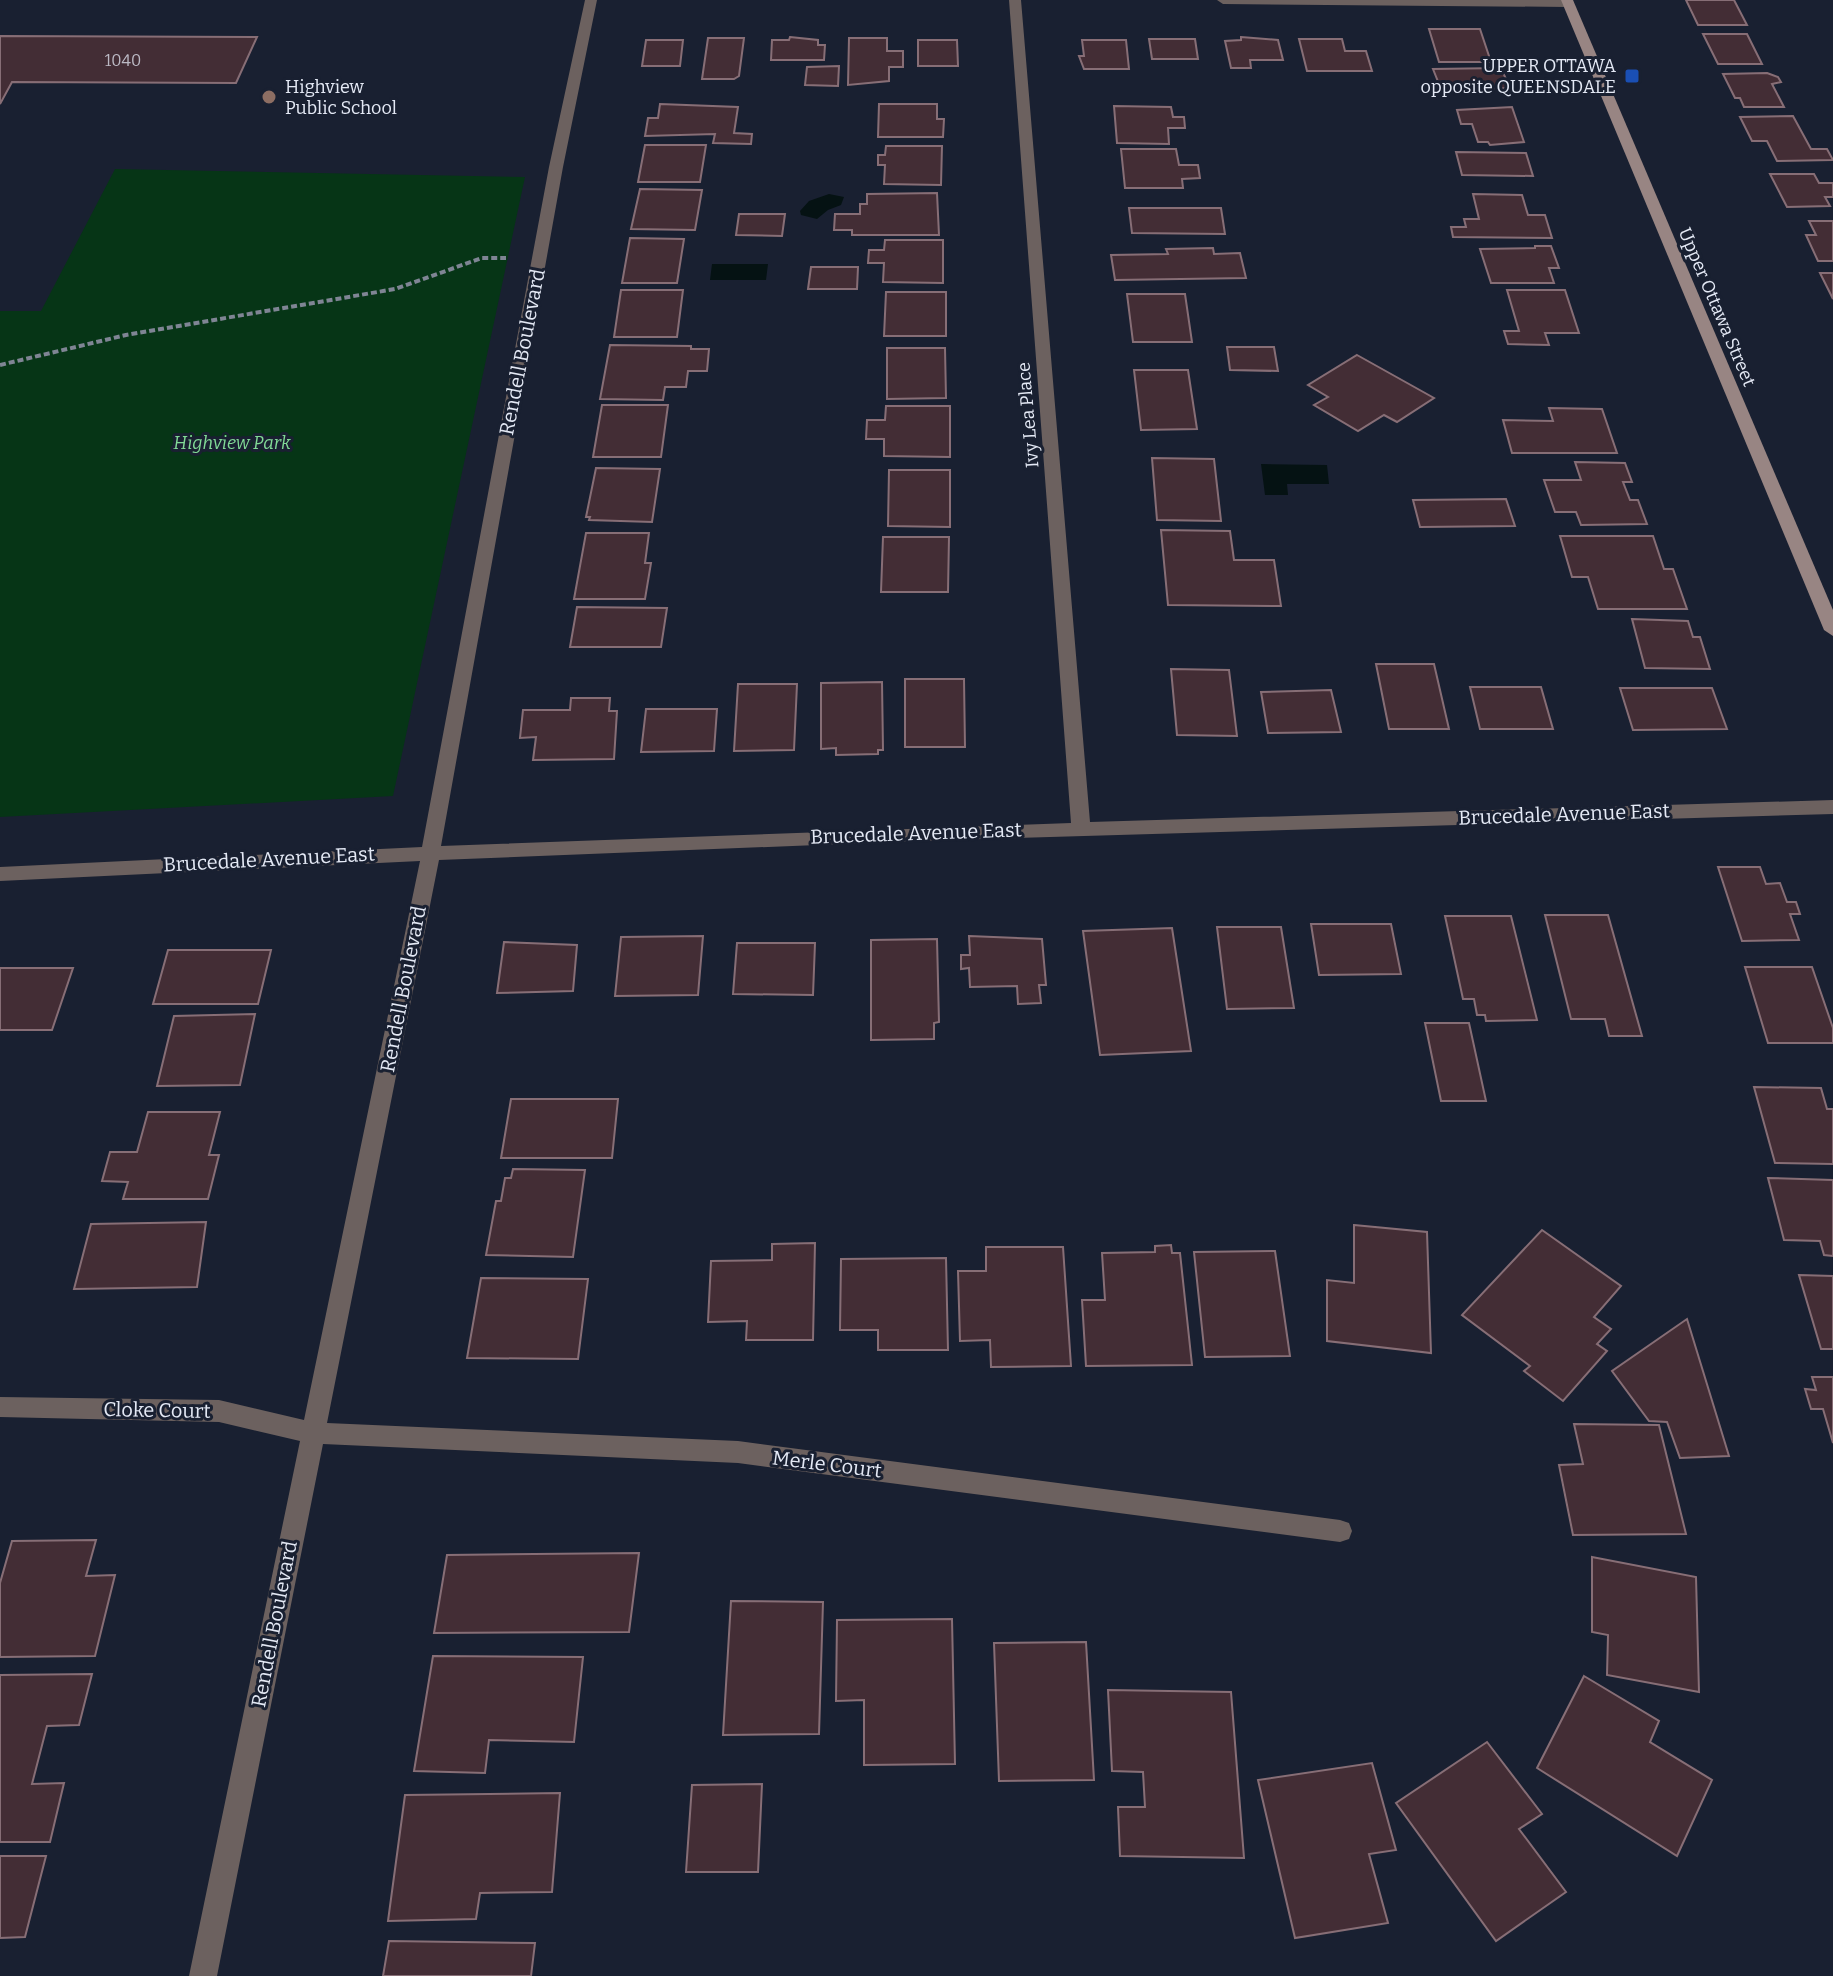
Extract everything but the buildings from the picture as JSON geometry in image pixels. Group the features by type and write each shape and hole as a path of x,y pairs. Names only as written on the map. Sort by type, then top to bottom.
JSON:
{"main road":[{"name":"Upper Ottawa Street","path":"1567,1 1833,630"}],"street":[{"name":"Rendell Boulevard","path":"203,1976 431,851 539,258 591,0"},
{"name":"Ivy Lea Place","path":"1015,0 1081,827"},
{"path":"1223,0 1567,1"},
{"name":"Brucedale Avenue East","path":"0,874 431,851 1081,827 1833,807"},
{"name":"Cloke Court","path":"0,1407 219,1411 312,1433"},
{"name":"Merle Court","path":"312,1433 738,1452 1340,1531"}],"path":[{"path":"0,365 168,326 395,289 482,258 539,258"}],"green space":[{"name":"Highview Park","path":"115,169 525,177 393,796 0,817 0,311 41,311"}],"shaded area":[{"path":"829,194 844,197 841,205 817,219 801,215 800,211 809,201"},
{"path":"712,264 768,264 766,280 710,280"},
{"path":"1261,464 1327,465 1329,484 1287,484 1288,495 1265,495"}],"place":[{"name":"UPPER OTTAWA opposite QUEENSDALE","path":"1632,76"},
{"name":"Highview Public School","path":"269,97"}]}
